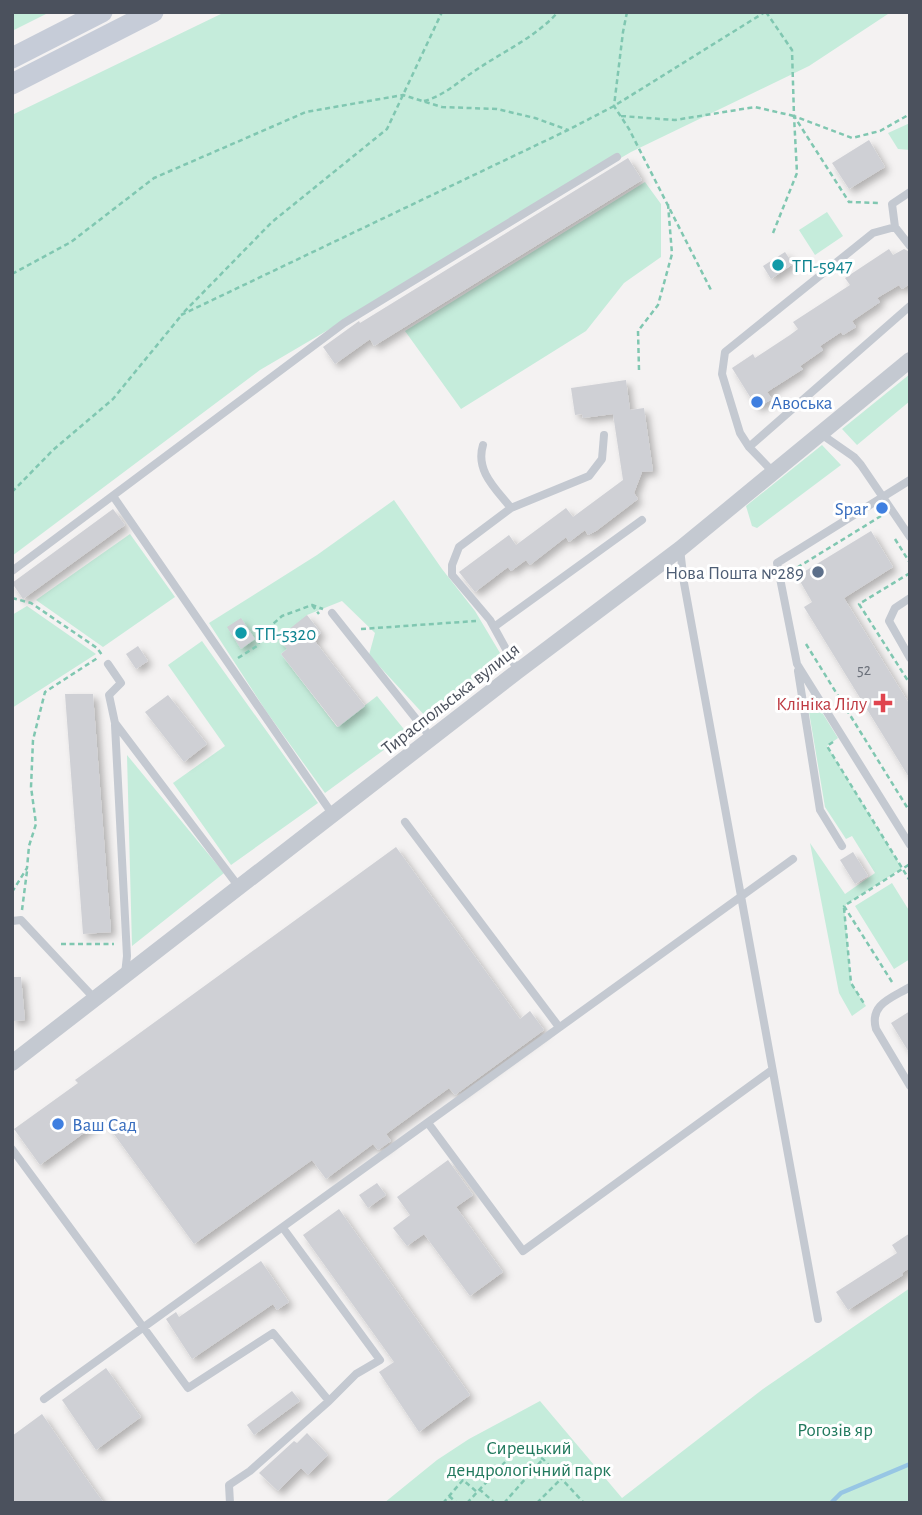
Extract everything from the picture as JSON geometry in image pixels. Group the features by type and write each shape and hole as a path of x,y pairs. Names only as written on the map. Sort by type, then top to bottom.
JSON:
{"main road":[{"path":"12,58 102,12"},
{"path":"12,84 153,12"}],"street":[{"name":"Тираспольська вулиця","path":"12,1063 518,671 680,549 910,360"}],"lane":[{"path":"12,571 344,323 617,157"},
{"path":"910,192 892,204 895,227 910,246"},
{"path":"774,473 749,447 740,433 722,374 725,352 873,233 895,227"},
{"path":"749,447 910,306"},
{"path":"821,434 854,457 884,496 910,537"},
{"path":"518,671 492,624 452,575 452,565 459,547 511,508 589,476 603,459 604,435"},
{"path":"483,445 479,458 485,475 511,508"},
{"path":"842,846 820,810 797,664 776,563 910,480"},
{"path":"113,496 333,815"},
{"path":"492,624 642,520"},
{"path":"680,549 818,1319"},
{"path":"910,598 891,612 889,621 910,658"},
{"path":"332,613 432,739"},
{"path":"108,664 121,683 109,695 115,723 127,943 125,974"},
{"path":"797,664 910,845"},
{"path":"115,723 239,887"},
{"path":"405,822 559,1027"},
{"path":"44,1399 793,859"},
{"path":"16,921 44,944 94,998"},
{"path":"910,987 883,1003 875,1011 873,1020 910,1086"},
{"path":"428,1123 523,1251 772,1070"},
{"path":"12,1149 188,1388 273,1333 329,1401"},
{"path":"230,1503 229,1485 250,1471 356,1374 380,1360 283,1228"}],"path":[{"path":"12,492 53,450 113,399 181,315 272,222 387,129 442,12"},
{"path":"424,101 438,97 477,69 539,32 558,12"},
{"path":"627,12 614,106 667,201 711,290"},
{"path":"181,315 568,130 614,106 765,12 792,50 797,173 773,233"},
{"path":"12,274 71,242 153,178 306,112 403,95 442,107 497,109 536,118 568,130"},
{"path":"620,116 675,120 755,107 794,116 852,138 880,131 910,114"},
{"path":"794,116 849,202 892,204"},
{"path":"639,370 638,331 658,305 672,254 667,201"},
{"path":"790,572 881,516 888,528"},
{"path":"895,540 910,563"},
{"path":"12,598 31,603 97,648 108,664"},
{"path":"228,664 257,646 265,631 282,616 312,605 332,613"},
{"path":"346,630 492,624"},
{"path":"806,643 910,813"},
{"path":"16,921 29,846 36,824 31,787 33,740 45,692 102,655"},
{"path":"842,736 827,746 910,881"},
{"path":"844,905 910,864"},
{"path":"12,892 27,868"},
{"path":"844,905 895,987"},
{"path":"844,905 851,983 866,1006"},
{"path":"44,944 127,943"},
{"path":"467,1503 520,1446 544,1459 584,1503"},
{"path":"504,1503 544,1459"},
{"path":"537,1503 562,1478"},
{"path":"443,1503 463,1480 495,1503"},
{"path":"449,1495 457,1503"}],"green space":[{"path":"12,12 50,12 12,31"},
{"path":"225,12 891,12 809,66 631,152 260,370 12,556 12,115"},
{"path":"910,123 910,150 898,149 888,133"},
{"path":"645,182 661,204 661,257 624,283 586,331 461,409 405,331"},
{"path":"827,212 843,236 815,255 799,230"},
{"path":"910,374 910,401 857,445 842,429"},
{"path":"822,445 841,465 757,528 752,526 746,506"},
{"path":"394,500 475,611 503,658 427,718 369,655 375,633 342,601 307,615 287,649 281,654 337,727 377,696 407,733 325,793 266,711 209,623 317,555"},
{"path":"130,534 175,597 103,647 36,600"},
{"path":"27,606 96,654 12,708 12,615"},
{"path":"202,641 318,803 231,865 173,783 225,746 168,665"},
{"path":"813,698 838,738 827,746 902,868 844,906 851,983 866,1006 852,1016 839,993 810,843 845,894 875,873 852,836 846,839 825,807 807,700"},
{"path":"127,755 224,873 132,946"},
{"path":"892,883 910,912 910,959 894,969 855,906"},
{"name":"Рогозів яр","path":"910,1288 910,1503 384,1503 437,1460 469,1439 540,1401 622,1498 763,1389"}],"building":[{"path":"869,140 885,167 849,189 832,163"},
{"path":"628,158 642,180 374,346 370,339 335,364 323,347 359,321 360,323"},
{"path":"889,249 893,255 904,249 910,252 910,284 902,289 899,285 877,298 880,302 852,321 856,327 843,335 841,332 820,346 823,350 800,366 803,369 767,392 772,399 757,408 732,368 753,354 755,358 798,329 793,322 850,285 845,278"},
{"name":"ТП-5947","path":"785,252 793,264 771,279 763,266"},
{"path":"626,380 630,410 644,408 653,471 642,472 634,493 638,499 596,531 588,535 585,530 569,542 566,537 530,565 526,560 511,571 508,567 475,592 459,572 509,535 516,545 566,508 573,517 623,480 613,414 583,418 582,414 575,415 571,388"},
{"path":"113,509 125,525 23,599 12,583"},
{"path":"871,531 893,567 844,598 910,705 910,779 804,607 812,602 797,576"},
{"path":"307,615 321,633 314,640 365,706 338,727 281,654 287,649 278,638"},
{"name":"ТП-5320","path":"241,618 255,639 241,649 227,627"},
{"path":"138,646 148,661 136,669 126,654"},
{"path":"65,694 93,694 111,932 83,934"},
{"path":"168,695 207,744 184,762 145,712"},
{"path":"396,847 520,1019 530,1011 544,1030 455,1095 449,1088 386,1134 391,1141 378,1150 373,1144 326,1179 312,1160 194,1244 103,1119 40,1165 14,1129 78,1083 75,1080"},
{"path":"853,852 868,876 855,884 840,860"},
{"path":"12,977 21,977 25,1020 12,1021"},
{"path":"910,1011 910,1054 891,1023"},
{"path":"448,1160 473,1195 456,1207 503,1272 470,1296 424,1234 407,1246 393,1228 410,1215 397,1197"},
{"path":"377,1183 386,1195 368,1208 359,1195"},
{"path":"339,1209 470,1395 419,1432 379,1372 394,1362 303,1235"},
{"path":"910,1233 910,1272 908,1269 903,1275 848,1310 836,1292 897,1253 892,1245"},
{"path":"261,1261 289,1302 277,1310 273,1304 192,1359 166,1319 176,1312 179,1317"},
{"path":"106,1368 141,1417 96,1450 62,1400"},
{"path":"292,1391 300,1401 254,1435 247,1425"},
{"path":"42,1414 104,1503 12,1503 12,1436"},
{"path":"307,1433 328,1455 308,1475 301,1468 278,1491 259,1473 294,1441 297,1443"}],"waterway":[{"path":"831,1503 841,1493 910,1464"}],"place":[{"name":"ТП-5947","path":"778,265"},
{"name":"Авоська","path":"757,402"},
{"name":"Spar","path":"882,508"},
{"name":"Нова Пошта №289","path":"818,572"},
{"name":"ТП-5320","path":"241,633"},
{"name":"Клініка Лілу","path":"883,703"},
{"name":"Ваш Сад","path":"58,1124"}],"park label":[{"name":"Сирецький дендрологічний парк","path":"529,1458"}]}
